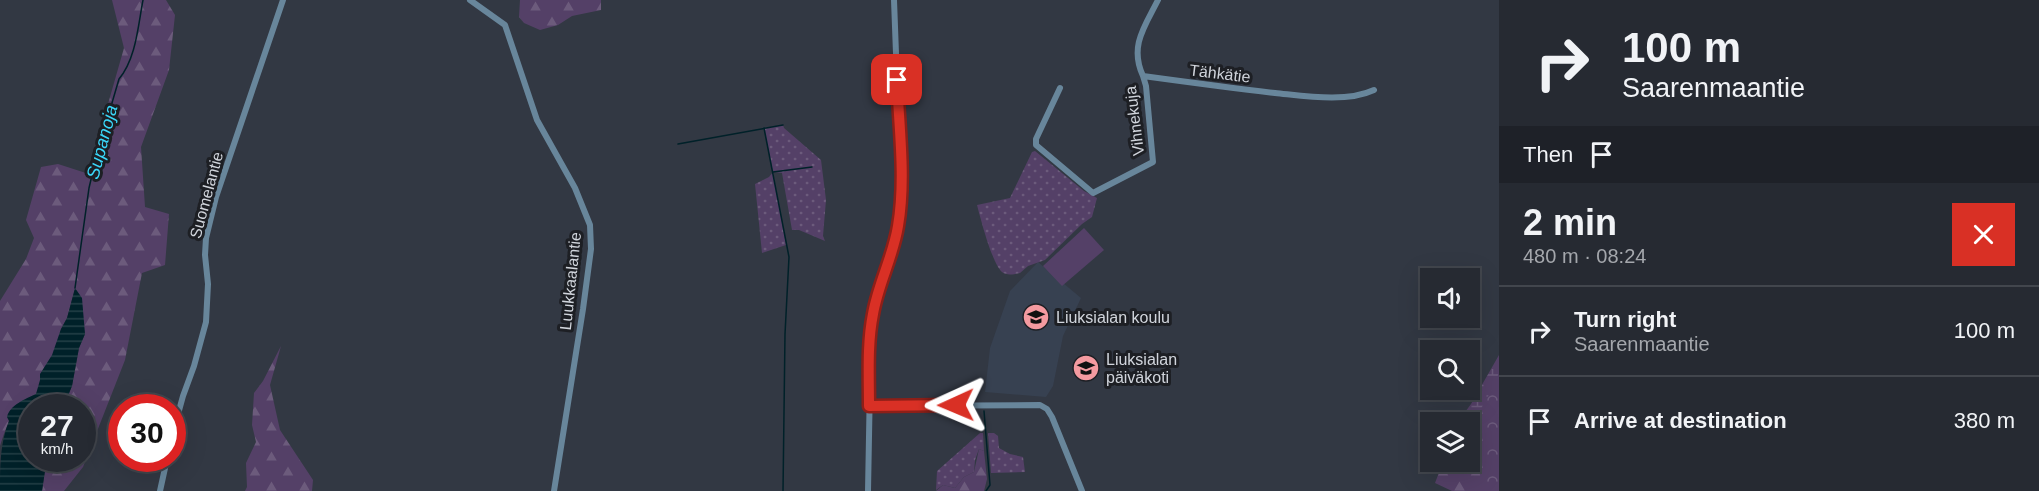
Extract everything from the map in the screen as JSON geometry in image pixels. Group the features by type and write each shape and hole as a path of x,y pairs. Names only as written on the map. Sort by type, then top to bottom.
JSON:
{"street":[{"name":"Suomelantie","path":"184,394 206,322 208,284 206,238 216,197 283,0"},
{"name":"Luukkaalantie","path":"470,0 505,25 537,120 575,188 590,225 591,249 583,309 554,491"},
{"path":"868,491 871,328 876,303 896,240 900,212 894,0"},
{"path":"1143,76 1137,64 1140,34 1158,0"},
{"name":"Tähkätie","path":"1143,76 1293,95 1343,97 1364,95 1374,90"},
{"name":"Vihnekuja","path":"1143,76 1146,86 1154,170"},
{"name":"Vihnekuja","path":"1060,88 1036,139 1036,145 1093,193 1153,162"},
{"path":"869,406 1040,405 1047,409 1052,417 1082,491"},
{"path":"160,491 164,472"}],"shaded area":[{"name":"Liuksialan koulu","path":"1038,262 1081,298 1063,336 1053,386 1046,397 985,392 990,348 1010,291"},
{"path":"75,288 82,298 85,334 79,348 72,386 69,394 36,394 40,374 52,355 67,318"},
{"path":"18,404 18,472 45,472 42,491 0,491 0,464 9,421 7,417"}],"green space":[{"path":"112,0 166,0 175,15 169,70 141,147 145,207 169,214 165,265 142,273 125,360 112,394 108,394 108,403 96,434 96,394 69,394 79,348 85,334 75,289 67,318 36,394 18,394 18,407 8,423 0,446 0,301 26,259 34,238 26,220 41,167 58,164 92,175 94,153 124,48"},
{"path":"520,0 601,0 601,10 572,16 558,25 540,30 524,23 519,17"},
{"path":"783,125 821,160 826,200 823,236 825,241 799,230 792,230 782,173 773,172 764,128"},
{"path":"1035,151 1084,191 1097,198 1092,217 1045,260 1028,266 1020,273 1006,274 994,260 977,205 1010,198 1032,152"},
{"path":"773,172 786,245 762,253 755,184 769,177"},
{"path":"1084,228 1104,250 1062,286 1043,266"},
{"path":"281,346 270,385 280,430 313,480 312,491 245,491 247,487 246,463 256,442 252,425 254,393 263,381"},
{"path":"1499,355 1499,491 1493,491 1480,467 1480,412 1465,412 1473,400 1480,400 1480,388"},
{"path":"1499,371 1499,491 1486,491 1480,472 1480,413"},
{"path":"980,433 983,433 984,451 979,449 974,472 964,477 955,488 943,485 936,490 937,471"},
{"path":"988,433 998,436 999,448 1023,457 1025,472 991,473"},
{"path":"979,449 984,451 987,479 984,491 936,491 943,485 955,488 964,477 974,472"},
{"path":"1480,467 1493,491 1452,491 1435,483 1439,472 1480,472"},
{"path":"45,472 79,472 64,491 42,491"}],"waterway":[{"name":"Supanoja","path":"97,154 119,79 133,52 143,0"},
{"path":"678,144 783,125"},
{"path":"764,128 789,257 785,334 783,491"},
{"path":"773,172 812,167"},
{"name":"Supanoja","path":"75,288 93,171"},
{"path":"984,411 990,485 986,491"}],"place":[{"name":"Liuksialan koulu","path":"1036,317"},
{"name":"Liuksialan päiväkoti","path":"1086,368"}],"route":[{"path":"897,80 900,212 896,240 873,313 869,350 869,406 956,405"}]}
